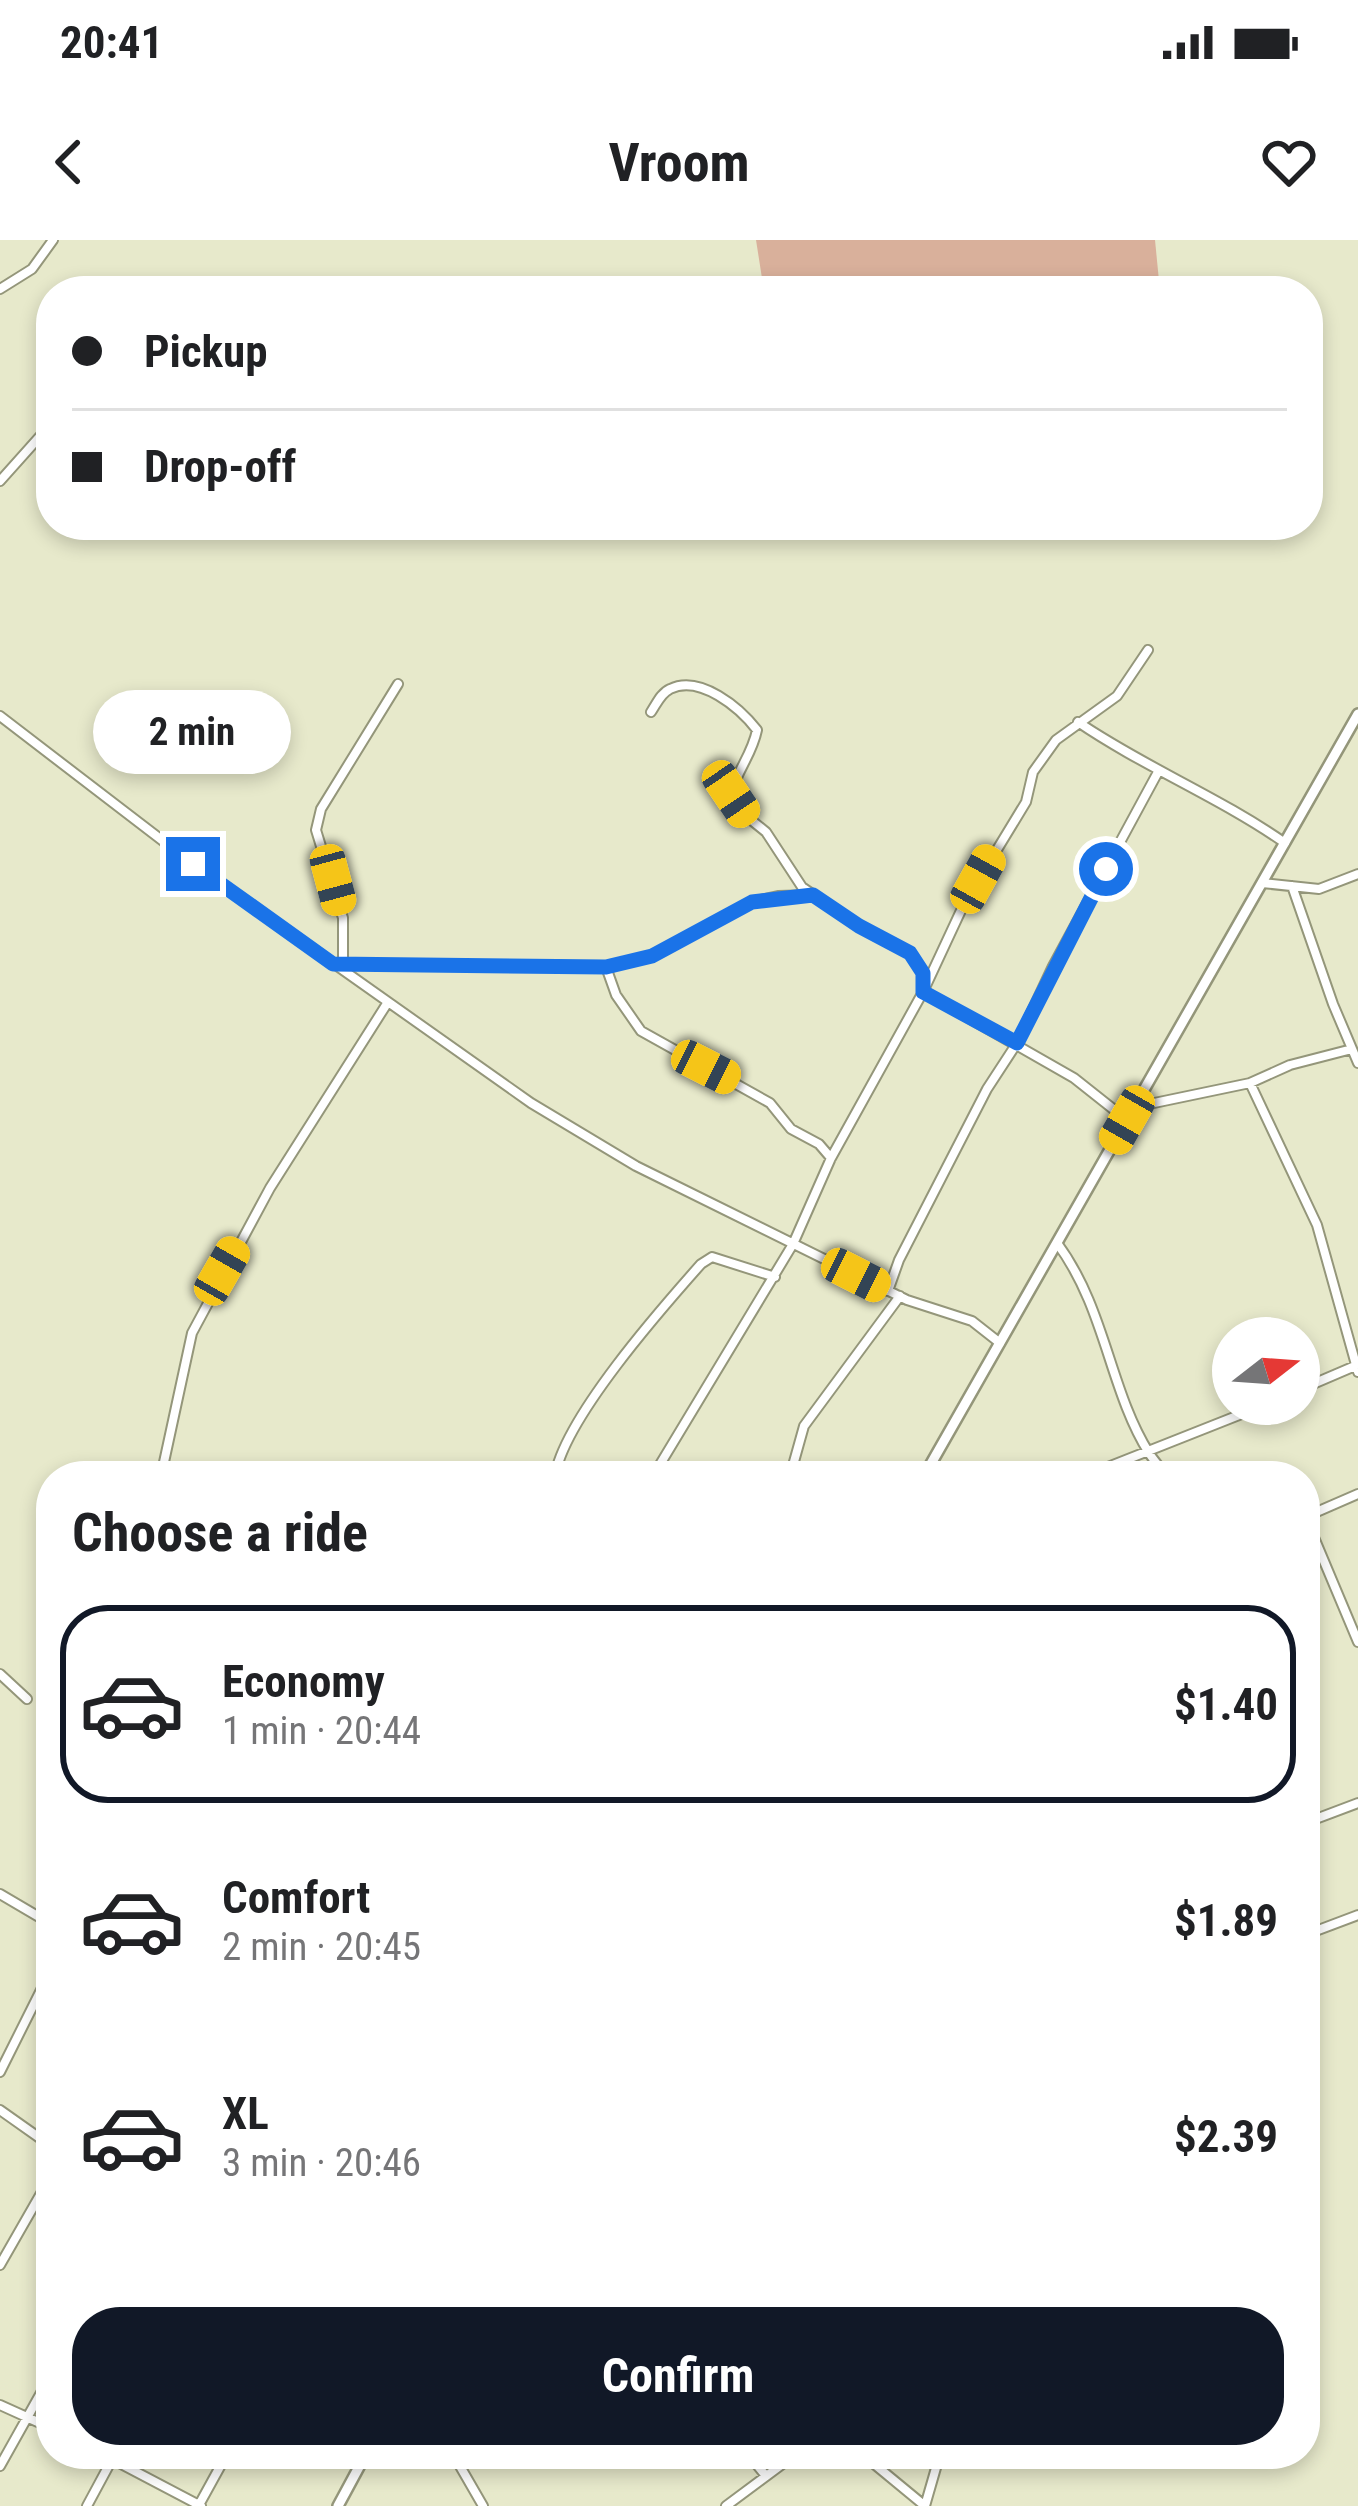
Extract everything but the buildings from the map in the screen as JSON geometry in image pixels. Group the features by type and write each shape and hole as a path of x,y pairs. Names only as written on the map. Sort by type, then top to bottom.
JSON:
{"street":[{"path":"0,289 32,269 52,240"},
{"path":"1,477 36,440"},
{"path":"662,1461 794,1244 831,1158 923,992 974,887 1026,802 1033,772 1056,740 1118,696 1148,650"},
{"path":"338,964 343,918 316,830 321,809 398,684"},
{"path":"651,712 665,691 686,684 743,712 757,730 752,754 736,774 731,794 745,815 766,832 802,887 910,953 923,973 923,992"},
{"path":"933,1461 1358,714"},
{"path":"0,716 193,864 566,1124 636,1166 888,1291 971,1322 1000,1343"},
{"path":"1078,722 1158,772 1247,816 1285,843"},
{"path":"888,1291 987,1089 1017,1043 1053,966 1158,772"},
{"path":"1262,883 1318,889 1358,874"},
{"path":"1292,886 1358,1063"},
{"path":"338,964 606,967 652,956 752,902 813,895"},
{"path":"606,967 616,995 641,1031 770,1103 791,1129 819,1144 831,1158"},
{"path":"923,992 1074,1078 1127,1120"},
{"path":"164,1461 192,1333 270,1188 388,1002"},
{"path":"1135,1107 1250,1083 1290,1065 1352,1049"},
{"path":"1250,1083 1318,1226 1336,1281 1356,1369 1320,1382"},
{"path":"1057,1243 1075,1267 1155,1461"},
{"path":"560,1461 568,1440 614,1370 701,1264 712,1257 775,1277"},
{"path":"794,1461 804,1426 900,1296"},
{"path":"1125,1461 1215,1425"},
{"path":"1320,1510 1358,1495"},
{"path":"1320,1552 1358,1642"},
{"path":"0,1674 27,1699"},
{"path":"1320,1815 1358,1803"},
{"path":"0,1894 36,1915"},
{"path":"1320,1929 1358,1915"},
{"path":"0,2072 36,2000"},
{"path":"0,2110 36,2135"},
{"path":"0,2265 36,2202"},
{"path":"0,2466 36,2401"},
{"path":"0,2405 36,2420"},
{"path":"87,2506 107,2469"},
{"path":"134,2469 199,2506 219,2469"},
{"path":"338,2506 358,2469"},
{"path":"462,2469 483,2506"},
{"path":"760,2469 766,2476"},
{"path":"726,2506 776,2469"},
{"path":"880,2469 925,2506 936,2469"}],"shaded area":[{"path":"756,240 1155,240 1159,276 762,276"}],"route":[{"path":"193,864 333,964 606,967 652,956 752,902 813,895 910,953 923,973 923,992 1017,1043 1106,869"}]}
